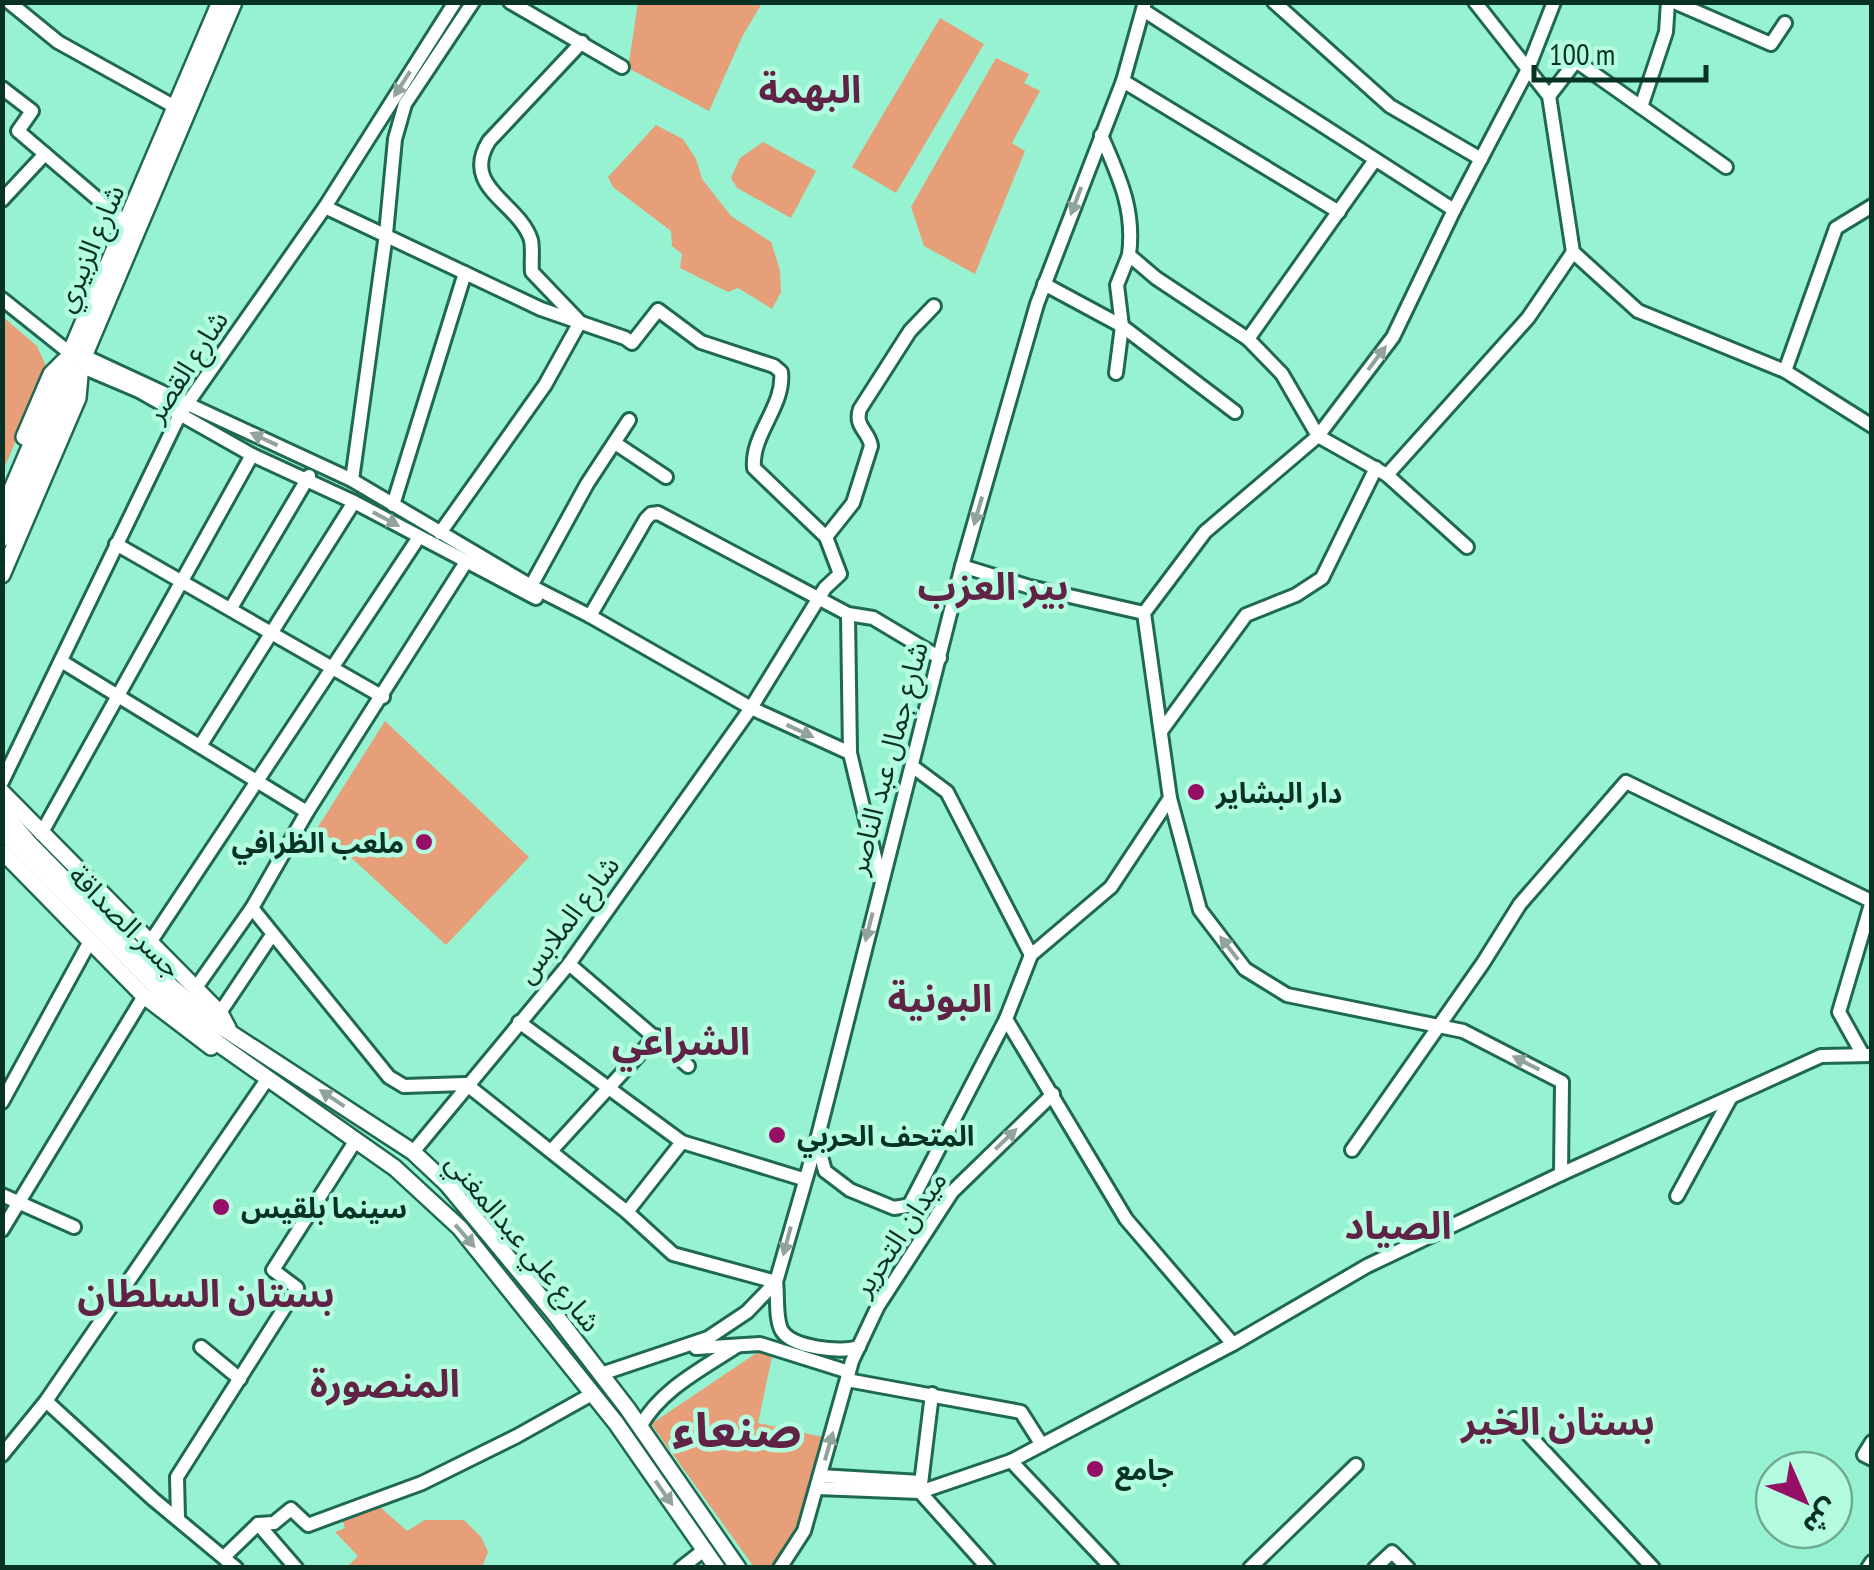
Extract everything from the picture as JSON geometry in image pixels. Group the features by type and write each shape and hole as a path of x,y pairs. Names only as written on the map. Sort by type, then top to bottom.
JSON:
{"main road":[{"name":"شارع الزبيري","path":"2,539 220,2"},
{"name":"شارع الزبيري","path":"2,512 102,314 234,2"},
{"name":"شارع الزبيري","path":"102,314 125,279 244,2"},
{"path":"2,488 51,374 78,359 78,398 2,575"},
{"path":"2,792 195,989 224,1038 208,1047 144,996 2,852"},
{"name":"جسر الصداقة","path":"2,811 162,978 213,1017"},
{"name":"جسر الصداقة","path":"2,830 120,951 224,1038"},
{"name":"شارع علي عبدالمغني","path":"224,1038 268,1078 396,1168 460,1228 592,1394 716,1568"},
{"name":"شارع علي عبدالمغني","path":"224,1038 413,1152 478,1217 601,1374 738,1568"}],"street":[{"path":"9,2 58,42 177,108"},
{"name":"شارع القصر","path":"2,782 183,408 325,206 456,2"},
{"path":"352,480 395,140 405,104 473,2"},
{"path":"510,2 622,66"},
{"path":"1274,2 1390,106 1481,159"},
{"path":"1474,2 1549,96 1573,252 1638,310 1786,371 1872,426"},
{"path":"1554,2 1527,71 1393,336 1318,436 1204,532 1144,613 1170,798 1200,910 1246,969 1287,994 1463,1031 1562,1082 1561,1174"},
{"path":"1641,107 1666,32 1671,2 1771,44 1785,23"},
{"path":"1144,6 1454,210"},
{"name":"شارع جمال عبد الناصر","path":"601,1374 722,1331 748,1312 776,1282 817,1140 962,566 1044,284 1122,81 1144,6"},
{"path":"580,322 532,272 530,238 480,170 480,156 489,141 582,42"},
{"path":"1549,96 1576,60 1726,167"},
{"path":"1122,81 1339,212"},
{"path":"2,88 32,111 18,130 127,224"},
{"path":"374,126 395,140"},
{"path":"1102,135 1125,193 1133,226 1129,256 1116,285 1122,326 1116,373"},
{"path":"2,200 45,154"},
{"path":"1248,338 1375,160"},
{"path":"325,206 541,309 626,338 632,344 658,310 701,342 774,366 781,372 781,387 753,454 754,468 826,536 853,503 871,446 870,438 860,429 860,410 910,331 934,306"},
{"path":"1786,371 1836,228 1872,206"},
{"path":"1162,730 1246,615 1296,595 1322,578 1381,471 1528,318 1573,252"},
{"path":"1129,256 1248,338 1282,374 1318,436 1381,471 1467,547"},
{"path":"393,505 465,272"},
{"path":"1044,284 1122,326 1235,412"},
{"path":"2,299 78,359 140,391 352,480 531,586 751,708 850,753"},
{"path":"440,533 545,385 580,322"},
{"path":"183,408 252,455 354,502 699,679"},
{"path":"531,586 587,484 629,420"},
{"path":"614,443 666,477"},
{"path":"41,834 252,455"},
{"path":"231,608 308,480 314,462"},
{"path":"200,746 354,502"},
{"path":"590,616 646,520 658,513 848,614 873,618 940,658"},
{"name":"شارع الملابس","path":"413,1152 570,964 751,708 819,599 840,574 826,536"},
{"path":"149,944 420,537"},
{"path":"116,544 383,696"},
{"path":"195,989 252,908 307,812 466,562"},
{"path":"962,566 1144,613"},
{"path":"848,614 850,753 881,880"},
{"path":"60,661 307,812"},
{"path":"912,766 947,792 1031,955"},
{"path":"1352,1150 1520,904 1626,782 1871,901 1839,1012 1867,1055"},
{"path":"909,1206 1006,1020 1031,955 1111,887 1170,798"},
{"path":"252,908 389,1076 404,1086 466,1084 627,1212 673,1254 776,1282 780,1328 786,1335 827,1351 859,1347"},
{"path":"213,1017 272,935"},
{"path":"2,1102 90,943"},
{"path":"570,964 688,1066"},
{"path":"2,1230 144,996"},
{"path":"1006,1020 1126,1219 1233,1344"},
{"path":"519,1022 682,1142 804,1178"},
{"path":"551,1151 656,1036"},
{"path":"819,1482 920,1487 1011,1461 1233,1344 1367,1266 1821,1056 1867,1055"},
{"path":"2,1455 46,1401 268,1078"},
{"name":"ميدان التحرير","path":"780,1568 804,1531 848,1376 878,1306 952,1192 1054,1094"},
{"path":"1678,1196 1732,1096"},
{"path":"178,1518 177,1477 298,1288 273,1270 356,1140"},
{"path":"817,1140 825,1171 850,1190 894,1208 952,1192"},
{"path":"627,1212 682,1142"},
{"path":"2,1195 74,1227"},
{"path":"674,1350 739,1344 770,1347 848,1376 1021,1412 1042,1445"},
{"path":"640,1427 648,1411 664,1396 739,1344"},
{"path":"201,1346 240,1379"},
{"path":"225,1556 258,1524 274,1523 291,1509 308,1526 422,1482 592,1394"},
{"path":"932,1394 920,1487 988,1568"},
{"path":"46,1401 236,1568"},
{"path":"1514,1419 1653,1568"},
{"path":"1872,1442 1864,1455 1872,1459"},
{"path":"1011,1461 1112,1568"},
{"path":"1250,1568 1356,1465"},
{"path":"258,1524 296,1568"},
{"path":"681,1568 704,1550"},
{"path":"1375,1568 1392,1552 1408,1568"}],"shaded area":[{"path":"638,3 762,3 709,111 628,68"},
{"path":"940,18 984,44 896,193 852,167"},
{"path":"996,58 1029,74 1024,83 1040,91 1012,143 1025,151 975,274 924,246 911,207"},
{"path":"656,125 683,139 696,159 702,179 731,216 771,242 780,270 781,292 772,309 738,288 728,292 680,268 682,254 672,246 671,231 613,187 608,177"},
{"path":"763,142 816,171 791,218 737,188 731,178 740,158"},
{"path":"3,317 37,346 47,368 3,471"},
{"name":"ملعب الظرافي","path":"385,721 529,857 446,945 318,827"},
{"path":"758,1352 773,1352 758,1423 823,1437 801,1524 794,1540 772,1567 754,1567 651,1424"},
{"path":"379,1506 407,1531 425,1520 464,1520 481,1537 488,1552 482,1567 347,1567 358,1556 335,1532 345,1528 342,1519"}],"place":[{"name":"دار البشاير","path":"1196,792"},
{"name":"ملعب الظرافي","path":"424,842"},
{"name":"المتحف الحربي","path":"777,1135"},
{"name":"سينما بلقيس","path":"221,1207"},
{"name":"جامع","path":"1095,1469"}],"district":[{"name":"البهمة","path":"810,88"},
{"name":"بير العزب","path":"993,585"},
{"name":"البونية","path":"940,997"},
{"name":"الشراعي","path":"681,1040"},
{"name":"الصياد","path":"1398,1224"},
{"name":"بستان السلطان","path":"206,1292"},
{"name":"المنصورة","path":"385,1382"},
{"name":"بستان الخير","path":"1558,1420"},
{"name":"صنعاء","path":"737,1429"}]}
